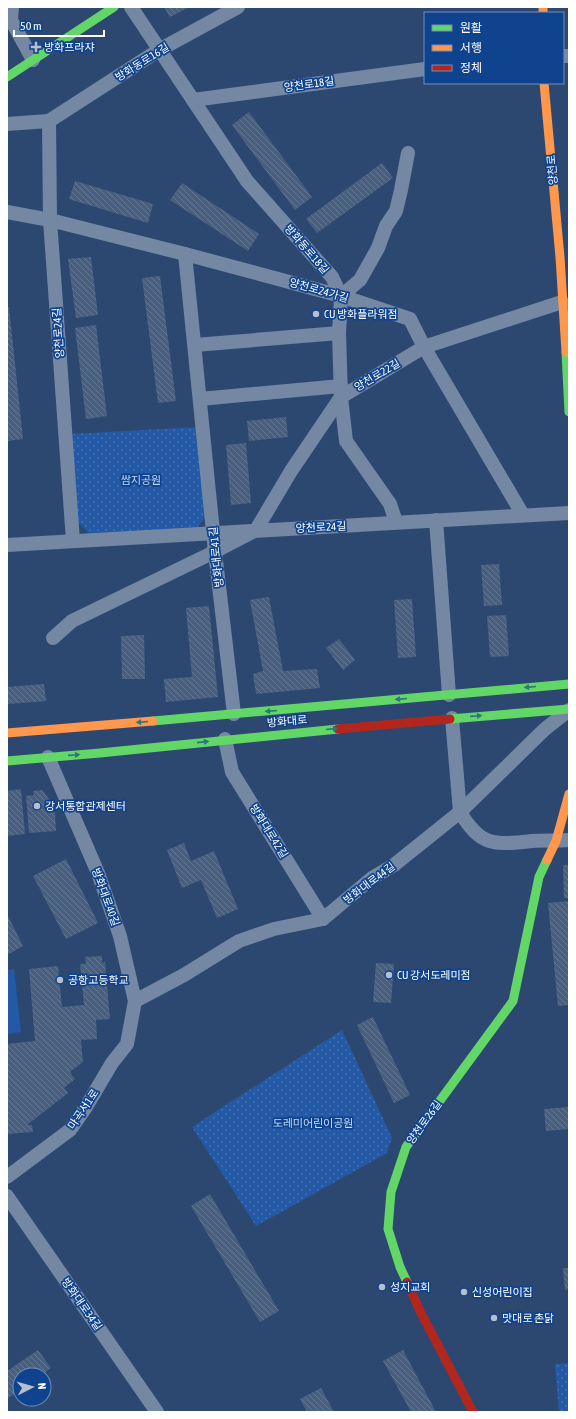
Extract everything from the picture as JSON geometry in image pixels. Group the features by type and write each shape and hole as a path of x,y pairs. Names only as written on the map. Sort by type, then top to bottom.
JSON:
{"main road":[{"path":"7,76 114,7"},
{"name":"양천로","path":"544,84 565,257 562,302 569,412"},
{"name":"방화대로","path":"7,733 569,684"},
{"name":"방화대로","path":"7,761 225,739 569,709"},
{"name":"양천로26길","path":"473,1412 420,1311 400,1267 388,1229 391,1192 406,1147 514,1001 539,877 562,840 569,794"}],"street":[{"path":"12,7 12,20 33,60"},
{"name":"방화동로18길","path":"131,7 247,181 332,277 341,296 339,333 341,392 346,441 390,504 396,522"},
{"name":"방화동로16길","path":"7,124 49,121 159,50 238,7"},
{"name":"양천로18길","path":"193,100 424,69"},
{"path":"49,121 50,220"},
{"path":"341,296 360,280 378,248 386,226 396,211 408,153"},
{"name":"양천로24가길","path":"7,212 50,220 186,254 341,296 410,319 424,347 523,515"},
{"name":"양천로24길","path":"50,220 74,541"},
{"name":"방화대로41길","path":"186,254 213,533 234,714"},
{"name":"양천로22길","path":"256,530 291,470 341,392 424,347 562,302"},
{"path":"195,345 339,333"},
{"path":"200,399 341,392"},
{"name":"양천로24길","path":"7,545 569,513"},
{"path":"436,520 450,694"},
{"path":"52,638 72,621 215,552 256,530"},
{"name":"방화대로44길","path":"135,1001 184,975 239,941 274,929 323,919 372,878 394,865 460,812 545,729 569,709"},
{"path":"452,718 460,812 467,825 476,834 494,843 562,840"},
{"name":"방화대로42길","path":"225,739 232,772 323,919"},
{"name":"방화대로40길","path":"48,757 98,873 120,936 135,1001 127,1044"},
{"name":"마곡서1로","path":"7,1177 70,1130 86,1107 112,1063 127,1044"},
{"name":"방화대로34길","path":"7,1196 157,1412"}],"green space":[{"name":"쌈지공원","path":"198,427 207,514 197,528 89,533 76,521 71,434"},
{"path":"14,969 21,1032 7,1034 7,970"},
{"name":"도레미어린이공원","path":"342,1030 392,1138 387,1153 256,1226 192,1127"},
{"path":"569,1363 569,1412 559,1412 555,1364"}],"building":[{"path":"164,7 189,7 170,17"},
{"path":"249,112 312,197 295,210 232,125"},
{"path":"382,163 393,178 317,233 306,219"},
{"path":"75,181 153,204 148,223 69,199"},
{"path":"182,183 259,234 248,251 170,200"},
{"path":"91,257 98,315 76,318 68,259"},
{"path":"160,276 176,401 158,403 142,278"},
{"path":"9,307 23,439 7,441 7,308"},
{"path":"96,325 107,416 86,419 75,328"},
{"path":"286,417 288,437 249,441 247,421"},
{"path":"246,443 251,503 231,505 226,445"},
{"path":"499,564 502,605 484,606 481,565"},
{"path":"269,597 283,671 317,669 320,688 256,694 253,674 263,671 250,600"},
{"path":"412,599 416,657 398,658 394,600"},
{"path":"209,606 218,697 166,702 164,679 192,677 186,608"},
{"path":"506,615 509,656 490,657 487,616"},
{"path":"144,635 145,679 122,679 121,636"},
{"path":"339,639 355,660 343,670 326,648"},
{"path":"44,684 46,701 8,704 7,687"},
{"path":"21,789 25,834 7,836 7,791"},
{"name":"강서통합관제센터","path":"42,790 49,799 47,800 48,812 55,812 56,831 29,833 26,796 34,795 33,791"},
{"path":"184,843 191,861 214,851 238,909 217,918 201,880 182,888 167,850"},
{"path":"66,859 98,923 66,939 33,876"},
{"path":"563,865 569,865 569,898 564,898"},
{"path":"569,901 569,1005 558,1006 548,903"},
{"path":"7,914 23,946 7,955"},
{"path":"102,956 102,963 105,962 110,1019 96,1020 97,1039 81,1040 83,1062 70,1072 75,1079 64,1088 68,1093 27,1125 32,1125 33,1132 7,1134 7,1044 35,1041 29,969 58,966 62,1007 84,1005 80,964 86,964 85,957"},
{"path":"376,963 394,964 391,1003 373,1002"},
{"path":"373,1017 410,1095 394,1103 357,1025"},
{"path":"569,1107 569,1129 546,1131 544,1109"},
{"path":"210,1194 279,1311 260,1322 191,1206"},
{"path":"563,1268 569,1268 569,1289 565,1290"},
{"path":"38,1350 50,1367 13,1367"},
{"path":"403,1350 436,1412 411,1412 383,1361"},
{"path":"12,1368 12,1396 7,1399 7,1371"},
{"path":"321,1388 334,1412 307,1412 300,1399"}],"traffic: fast":[{"path":"7,77 114,7"},
{"path":"566,352 569,412"},
{"path":"153,721 569,684"},
{"path":"450,719 569,709"},
{"path":"7,761 338,729"},
{"path":"407,1282 400,1267 388,1229 391,1192 406,1147 513,1001 539,877 547,860"}],"traffic: slow":[{"path":"543,7 543,12"},
{"path":"544,84 560,257 566,352"},
{"path":"7,733 153,721"},
{"path":"547,860 556,841 569,794"}],"traffic: jam":[{"path":"338,729 450,719"},
{"path":"407,1282 420,1311 473,1412"}],"place":[{"name":"방화프라쟈","path":"36,47"},
{"name":"CU 방화플라워점","path":"316,314"},
{"name":"강서통합관제센터","path":"37,806"},
{"name":"CU 강서도레미점","path":"389,975"},
{"name":"공항고등학교","path":"60,980"},
{"name":"성지교회","path":"382,1287"},
{"name":"신성어린이집","path":"464,1292"},
{"name":"맛대로 촌닭","path":"494,1318"}]}
